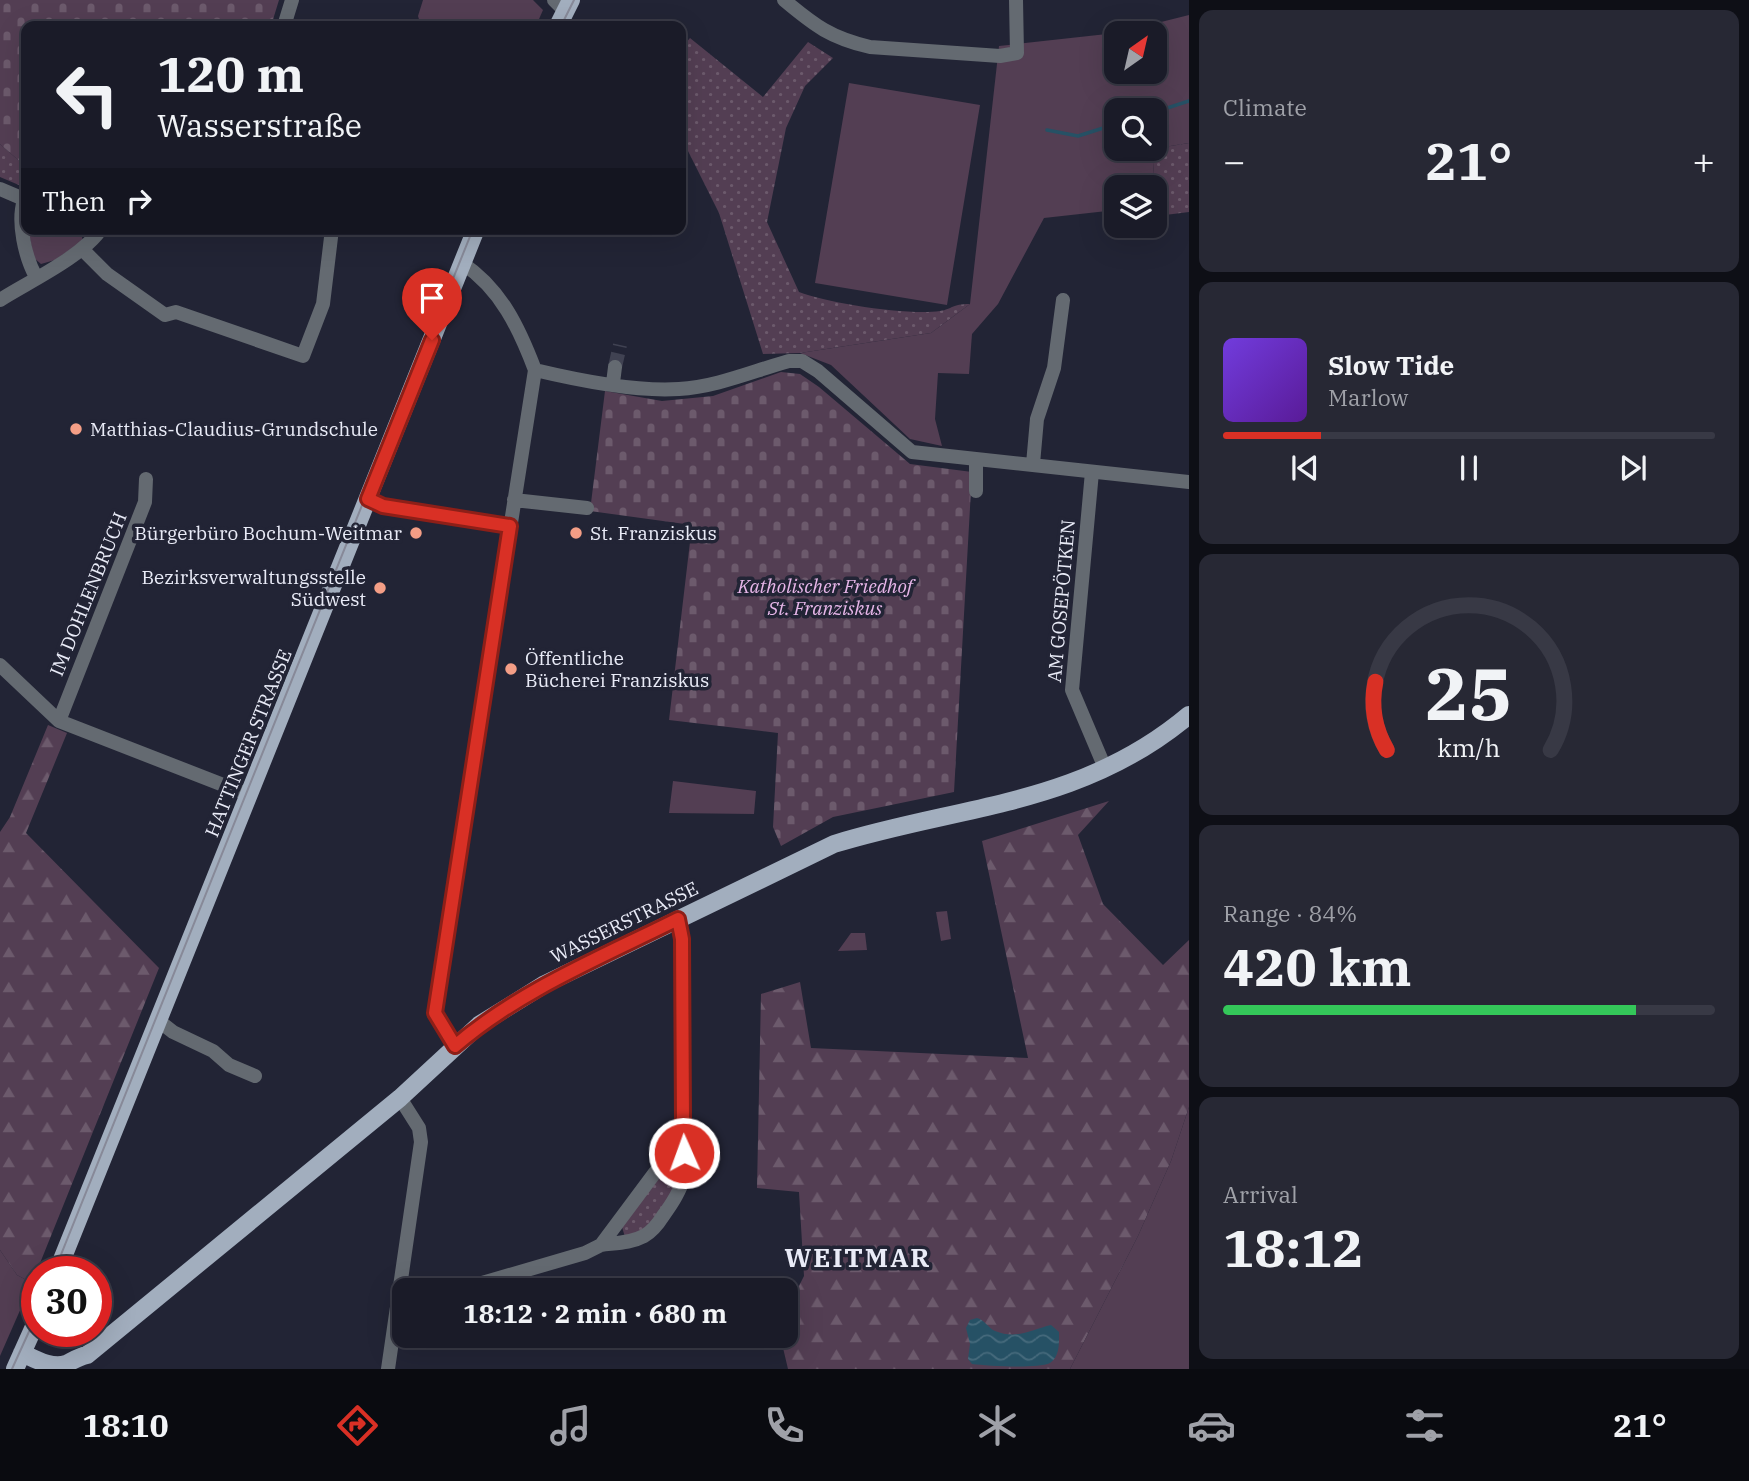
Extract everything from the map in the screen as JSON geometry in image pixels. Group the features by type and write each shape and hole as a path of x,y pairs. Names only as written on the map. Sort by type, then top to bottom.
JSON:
{"main road":[{"name":"HATTINGER STRASSE","path":"64,1256 474,235"},
{"name":"WASSERSTRASSE","path":"17,1365 62,1366 76,1357 83,1362 400,1098 479,1025 545,984 834,844 866,834 1029,799 1139,751 1189,715"},
{"path":"17,1365 25,1347"}],"street":[{"path":"286,21 292,0"},
{"path":"784,0 823,32 849,42 870,47 1000,55 1017,53 1016,0"},
{"path":"0,189 21,198"},
{"path":"24,235 29,265 36,277"},
{"path":"0,300 82,248 95,235"},
{"path":"82,248 107,274 165,315 176,312 303,356 323,304 331,235"},
{"path":"455,1046 437,1018 435,1006 535,370 503,301 480,275 462,263"},
{"path":"1034,464 1037,419 1054,368 1063,300"},
{"path":"535,370 613,383 680,389 706,386 789,361 802,361 818,371 912,452 1189,482"},
{"path":"613,383 615,367"},
{"path":"976,459 976,491"},
{"name":"AM GOSEPÖTKEN","path":"1092,472 1072,690 1105,768"},
{"name":"IM DOHLENBRUCH","path":"59,721 145,502 146,479"},
{"path":"368,499 383,506 510,526"},
{"path":"514,500 587,508"},
{"path":"0,665 59,721 249,795"},
{"path":"499,1278 585,1253 601,1245 643,1237 657,1224 681,1192 684,1153 680,1139 683,1122 683,996 678,919"},
{"path":"159,1021 173,1032 213,1051 229,1065 255,1076"},
{"path":"400,1098 419,1128 421,1137 403,1278"},
{"path":"601,1245 680,1139"},
{"path":"388,1369 392,1346"}],"green space":[{"path":"0,0 279,0 273,21 21,21 21,163 0,144"},
{"path":"423,0 533,0 543,10 538,21 420,21 418,16"},
{"path":"1189,15 1189,143 1167,147 1167,98 1104,98 1104,161 1153,161 1154,175 1104,175 1104,211 1044,218 998,304 972,334 969,374 938,373 935,419 942,446 910,439 831,365 800,353 931,333 970,304 999,46 1104,34 1104,84 1167,84 1165,21"},
{"path":"690,38 763,97 808,42 833,58 805,86 786,128 767,222 799,292 848,304 909,312 940,311 970,304 931,333 800,353 763,354 719,213 686,147 686,43"},
{"path":"849,83 980,105 947,305 815,283"},
{"path":"1189,143 1189,212 1167,215 1167,175 1154,175 1153,161 1167,161 1167,147"},
{"path":"0,144 21,163 21,186 0,177"},
{"path":"29,235 82,235 83,241 55,260 41,264 34,258"},
{"name":"Katholischer Friedhof St. Franziskus","path":"781,372 800,374 819,387 910,464 972,472 954,792 833,817 781,846 773,827 778,733 669,720 692,525 590,511 605,391 662,401 713,396"},
{"path":"48,725 67,733 26,833 159,968 43,1256 21,1256 21,1277 0,1250 0,832 10,817"},
{"path":"673,781 756,791 754,814 669,813"},
{"path":"1109,801 1078,835 1103,904 1163,965 1189,940 1189,1107 1171,1161 1138,1236 1070,1369 788,1369 783,1348 798,1348 798,1288 804,1276 799,1192 757,1188 761,994 800,982 811,1048 1028,1058 982,841"},
{"path":"947,911 951,939 941,941 936,912"},
{"path":"851,933 865,933 867,950 838,951"},
{"path":"1189,1107 1189,1369 1070,1369 1138,1236 1171,1161"},
{"path":"668,1165 679,1165 678,1187 652,1226 625,1237 622,1227"},
{"path":"0,1250 21,1277 21,1308 0,1356"}],"water":[{"path":"977,1318 995,1331 1010,1334 1051,1325 1059,1332 1056,1357 1050,1363 1035,1366 972,1364 968,1359 970,1344 966,1328 970,1320"}],"waterway":[{"path":"1167,108 1189,101"},
{"path":"1047,130 1078,136 1104,128"}],"tunnel":[{"path":"615,367 620,345"}],"tram line":[{"path":"564,21 574,0"},
{"path":"60,1256 471,235"},
{"path":"12,1369 22,1347"}],"place":[{"name":"Matthias-Claudius-Grundschule","path":"76,429"},
{"name":"Bürgerbüro Bochum-Weitmar","path":"416,533"},
{"name":"St. Franziskus","path":"576,533"},
{"name":"Bezirksverwaltungsstelle Südwest","path":"380,588"},
{"name":"Öffentliche Bücherei Franziskus","path":"511,669"}],"district":[{"name":"WEITMAR","path":"858,1258"}],"route":[{"path":"432,340 368,499 383,506 510,526 435,1013 455,1046 479,1025 545,984 678,919 682,939 683,996 683,1122 680,1139 684,1153"}]}
